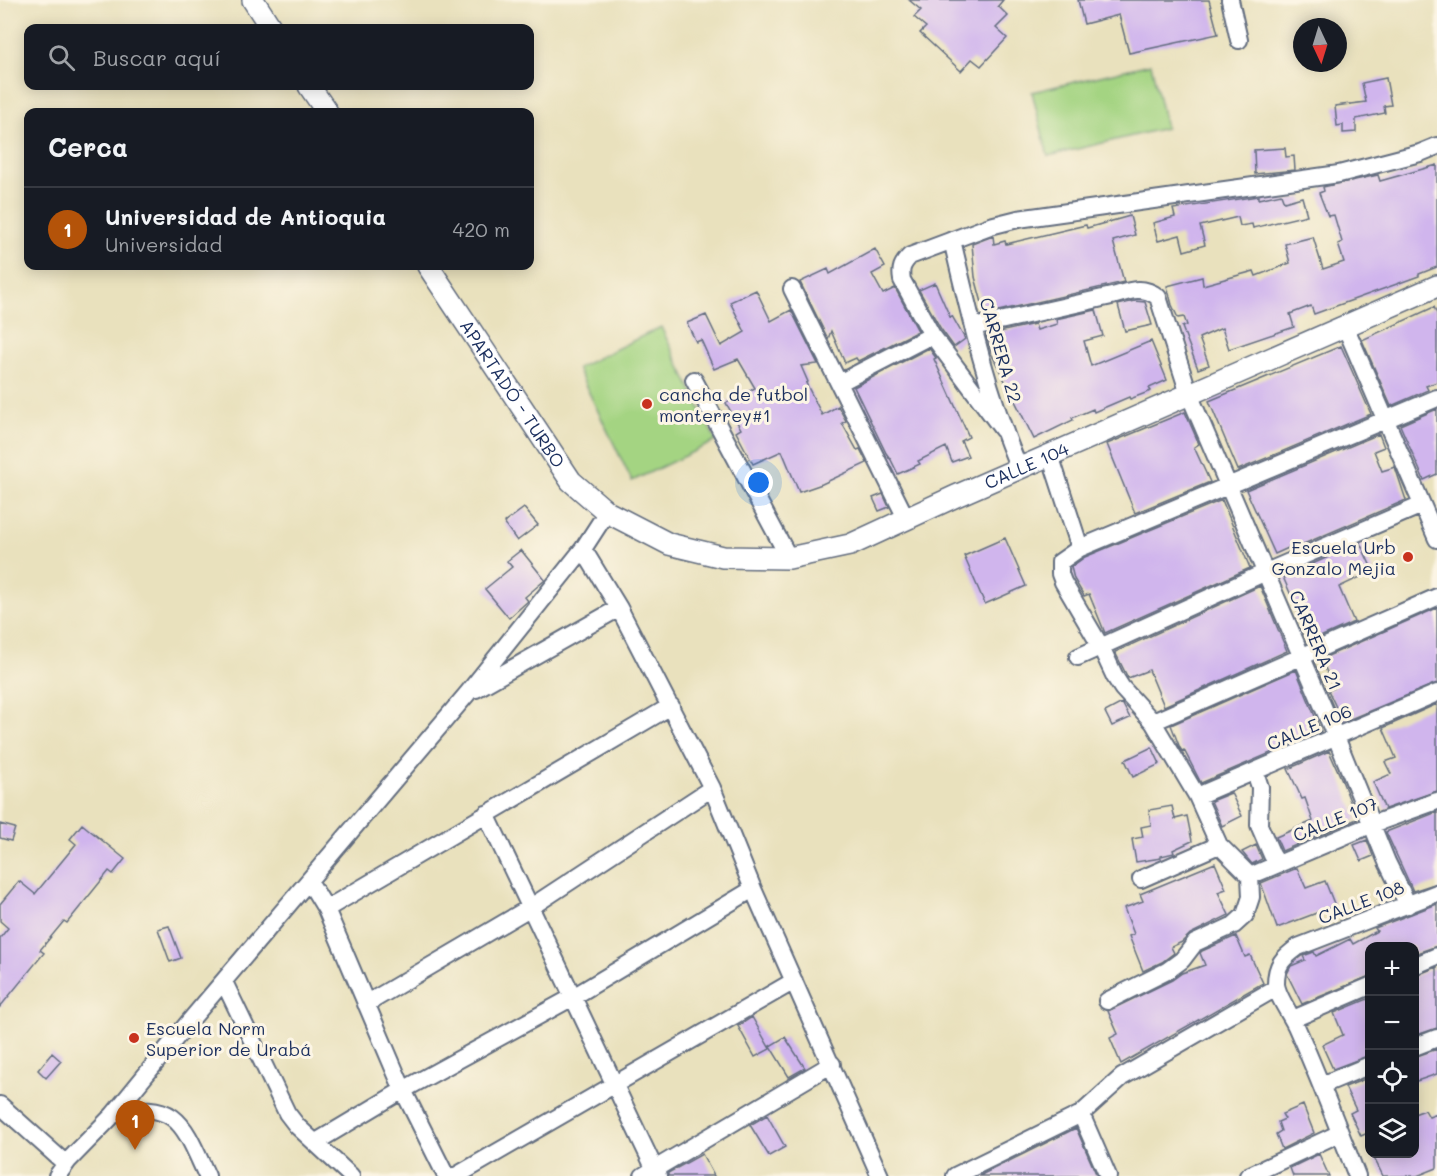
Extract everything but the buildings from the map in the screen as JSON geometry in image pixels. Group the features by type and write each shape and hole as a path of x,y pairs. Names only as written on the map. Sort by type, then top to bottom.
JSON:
{"main road":[{"path":"253,0 268,24"},
{"path":"312,90 324,108"},
{"name":"APARTADÓ - TURBO","path":"431,270 571,481 607,512"},
{"name":"CALLE 104","path":"607,512 669,544 723,557 789,558 850,545 1050,454 1437,286"}],"street":[{"path":"1230,0 1239,40"},
{"path":"1003,430 932,335 902,280 900,272 903,263 910,256 990,226 1018,219 1339,174 1420,153 1437,146"},
{"name":"CARRERA 22","path":"952,240 973,327 1003,430 1020,468"},
{"path":"792,289 906,518"},
{"name":"CARRERA 21","path":"973,327 1130,290 1142,289 1158,297 1190,394 1373,824 1387,862 1408,905"},
{"path":"1345,326 1437,539"},
{"path":"839,383 932,335"},
{"path":"694,380 789,558"},
{"path":"1107,1001 1167,971 1182,960 1196,943 1240,920 1245,915 1251,897 1250,876 1219,845 1197,796 1153,722 1122,688 1060,574 1059,565 1063,558 1080,548 1437,398"},
{"path":"1050,454 1080,548"},
{"path":"1078,657 1422,505"},
{"path":"0,1105 62,1170 113,1115 467,694 583,549 607,512"},
{"path":"583,549 619,608 712,788 753,889 832,1065 876,1175"},
{"path":"1153,722 1437,597"},
{"path":"467,694 619,608"},
{"name":"CALLE 106","path":"1197,796 1437,693"},
{"path":"326,909 671,706"},
{"path":"1255,772 1261,794 1258,825 1278,864"},
{"path":"366,1004 531,907 712,788"},
{"name":"CALLE 107","path":"1250,876 1373,824 1437,801"},
{"path":"486,814 615,1085 652,1174 832,1065"},
{"path":"1141,879 1219,845"},
{"path":"309,881 326,909 403,1090 447,1176"},
{"path":"316,1142 403,1090 573,997 753,889"},
{"name":"CALLE 108","path":"1276,988 1277,970 1283,958 1298,947 1437,894"},
{"path":"1419,964 1437,956"},
{"path":"456,1176 794,981"},
{"path":"224,982 287,1113 297,1126 351,1176"},
{"path":"955,1176 1081,1114 1122,1077 1276,988 1293,1019 1322,1084 1357,1176"},
{"path":"1293,1019 1365,988"},
{"path":"1419,1045 1437,1038"},
{"path":"1322,1084 1365,1067"},
{"path":"113,1115 137,1109 152,1109 165,1113 177,1121 187,1134 207,1176"},
{"path":"1081,1114 1108,1176"},
{"path":"1248,1176 1340,1133"}],"green space":[{"path":"1151,64 1166,128 1048,156 1032,92"},
{"name":"cancha de futbol monterrey#1","path":"661,327 716,441 632,481 577,368"}],"place":[{"name":"cancha de futbol monterrey#1","path":"647,404"},
{"name":"Escuela Urb Gonzalo Mejia","path":"1408,557"},
{"name":"Escuela Norm Superior de Urabá","path":"134,1038"},
{"name":"Universidad de Antioquia","path":"135,1150"}]}
